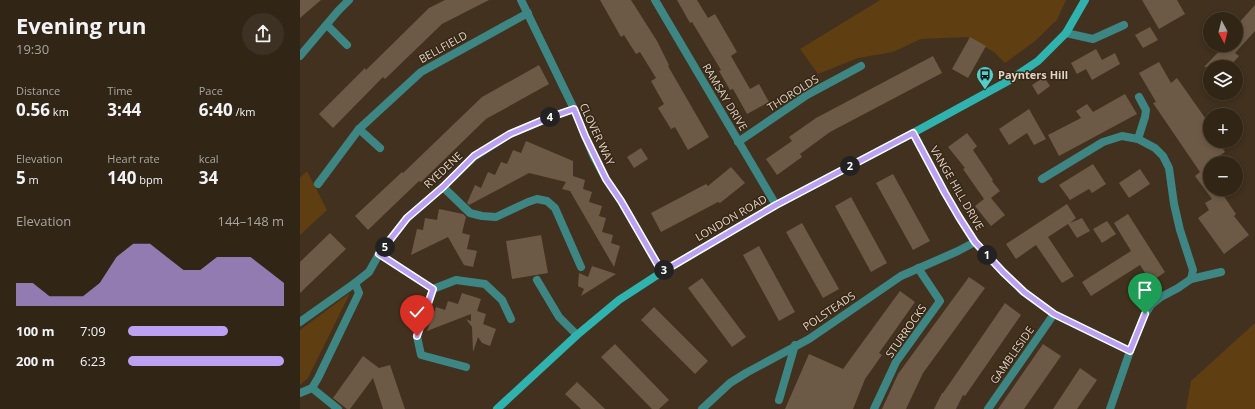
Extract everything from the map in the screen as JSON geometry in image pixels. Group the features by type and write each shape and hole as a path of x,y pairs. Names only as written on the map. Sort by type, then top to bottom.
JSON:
{"main road":[{"name":"LONDON ROAD","path":"497,409 577,335 619,300 662,272 776,205 1010,80 1038,61 1066,33 1085,0"}],"street":[{"path":"300,56 349,0"},
{"name":"CLOVER WAY","path":"521,0 606,179 621,201 662,272"},
{"name":"RAMSAY DRIVE","path":"654,0 776,205"},
{"name":"BELLFIELD","path":"318,184 359,129 421,72 528,13"},
{"path":"327,25 347,45"},
{"path":"1066,33 1094,39 1124,25"},
{"name":"THOROLDS","path":"738,142 807,95 861,66"},
{"path":"1138,139 1146,110 1139,97"},
{"name":"RYEDENE","path":"300,322 369,272 379,254 407,218 443,187 474,156 510,134 574,109"},
{"path":"359,129 380,148"},
{"name":"VANGE HILL DRIVE","path":"913,133 945,193 975,242 1024,292 1054,314 1130,351"},
{"path":"1042,180 1103,142 1122,136 1138,139 1156,148 1163,156 1169,168 1177,217 1193,270 1191,279"},
{"path":"443,187 470,213 482,216 496,217 537,199 547,201 555,208 581,267"},
{"name":"POLSTEADS","path":"702,409 730,384 746,373 809,338 901,276 975,242"},
{"path":"379,254 433,289"},
{"name":"STURROCKS","path":"874,409 896,362 940,301 918,268"},
{"path":"1110,409 1130,351 1145,314 1152,305 1161,297 1191,279 1221,272"},
{"path":"466,368 421,356 417,336 433,289 456,280 485,284 502,300 511,319"},
{"path":"537,280 559,316 577,335"},
{"path":"300,393 312,388 359,293 355,283"},
{"name":"GAMBLESIDE","path":"988,409 1054,314"},
{"path":"779,400 795,346"},
{"path":"312,388 338,409"}],"shaded area":[{"path":"880,0 1066,0 1057,20 1034,42 1005,63 994,52 967,37 921,39 893,52 858,58 818,74 800,49"},
{"path":"307,171 327,210 300,235 300,178"},
{"path":"350,293 308,378 300,385 300,330"},
{"path":"1255,323 1255,409 1186,409 1191,381"}],"building":[{"path":"300,0 321,0 300,18"},
{"path":"445,0 489,0 442,24 385,79 383,77 333,128 319,114 365,68 366,70 429,8"},
{"path":"600,0 631,0 657,41 669,65 668,66 709,137 688,150 675,127 671,129 658,108 664,104 651,81 656,78 640,52 636,54 624,35 621,37"},
{"path":"677,0 697,0 708,18 715,14 737,52 731,56 750,89 759,84 769,102 747,114 733,89 730,90 719,71 721,70 692,22 690,23"},
{"path":"1142,0 1177,0 1185,14 1159,29"},
{"path":"1255,5 1255,31 1243,44 1243,18"},
{"path":"1150,27 1158,40 1143,48 1135,35"},
{"path":"970,37 986,46 968,78 952,69"},
{"path":"1096,49 1102,60 1115,53 1120,64 1092,80 1086,69 1077,74 1071,63"},
{"path":"1218,52 1236,52 1235,53 1239,56 1235,60 1211,60"},
{"path":"933,56 942,73 830,132 800,154 802,157 777,175 766,159 792,141 789,137 816,118"},
{"path":"1159,62 1171,83 1177,78 1203,115 1203,148 1222,148 1225,152 1219,156 1203,156 1203,187 1195,176 1200,172 1153,103 1156,102 1139,73"},
{"path":"539,65 549,84 486,119 421,182 419,181 368,230 355,216 402,172 403,173 482,97"},
{"path":"1044,77 1050,86 1038,95 1032,85"},
{"path":"1125,94 1137,114 1059,156 1048,135 1081,118 1076,111 1087,104 1093,112"},
{"path":"1029,109 1046,139 1034,145 1027,133 1009,145 999,129"},
{"path":"967,133 977,146 973,150 1000,191 991,198 1005,215 991,226 975,206 984,199 963,169 965,168 948,147"},
{"path":"526,141 573,161 573,176 585,180 583,189 592,192 589,202 602,206 599,216 606,218 602,232 613,235 611,243 620,246 614,267 570,191 562,189 566,182 529,173 469,205 467,203 475,185 481,188 488,172 495,175 501,162 507,164 513,150 521,153"},
{"path":"641,148 648,159 634,168 627,157"},
{"path":"1093,164 1106,184 1092,193 1089,189 1070,200 1059,185"},
{"path":"731,167 745,183 720,203 718,202 661,232 651,213 706,184 708,186"},
{"path":"1140,169 1150,184 1129,198 1119,183"},
{"path":"893,174 930,241 913,250 876,183"},
{"path":"1210,196 1224,196 1236,214 1234,216 1249,235 1224,254 1198,218 1209,210 1205,203 1212,199"},
{"path":"851,197 887,263 871,272 835,206"},
{"path":"1067,204 1076,218 1070,223 1082,218 1090,231 1077,238 1068,224 1048,237 1074,276 1062,283 1036,245 1016,259 1006,244"},
{"path":"439,209 463,214 466,217 462,233 470,235 467,249 477,251 473,267 464,265 448,237 411,255 417,229 423,230 425,218 437,220"},
{"path":"1128,214 1165,272 1151,282 1140,265 1091,296 1082,282 1131,251 1114,223"},
{"path":"1107,221 1116,234 1102,243 1093,229"},
{"path":"802,223 839,289 823,298 786,232"},
{"path":"330,233 346,249 300,293 300,262"},
{"path":"541,235 548,273 512,279 506,241"},
{"path":"759,246 795,312 779,321 743,255"},
{"path":"592,266 616,274 581,296 584,289 578,286 579,273 588,277"},
{"path":"969,277 985,288 923,373 906,409 882,409 898,374"},
{"path":"702,278 746,337 732,347 688,288"},
{"path":"900,291 915,302 879,353 882,355 865,379 853,409 785,409 809,354 843,369"},
{"path":"462,293 481,299 477,311 486,314 483,324 496,329 490,346 482,343 478,337 473,352 472,327 466,319 471,321 471,314 427,331 436,307 445,310 448,301 458,304"},
{"path":"1005,303 1021,315 965,396 963,395 956,409 934,409 942,393"},
{"path":"654,307 708,361 695,374 641,320"},
{"path":"615,344 669,400 659,409 652,409 601,357"},
{"path":"1043,344 1061,356 1024,409 998,409"},
{"path":"363,356 379,368 390,365 405,409 383,409 373,378 350,409 347,409 333,398"},
{"path":"1080,368 1097,380 1077,409 1053,409"},
{"path":"577,382 605,409 581,409 565,394"}],"place":[{"name":"Paynters Hill","path":"985,90"}],"route":[{"path":"417,336 433,289 379,254 407,218 443,187 474,156 510,134 574,109 593,154 606,179 621,201 662,272 776,205 913,133 945,193 975,242 1024,292 1054,314 1130,351 1145,314"}]}
